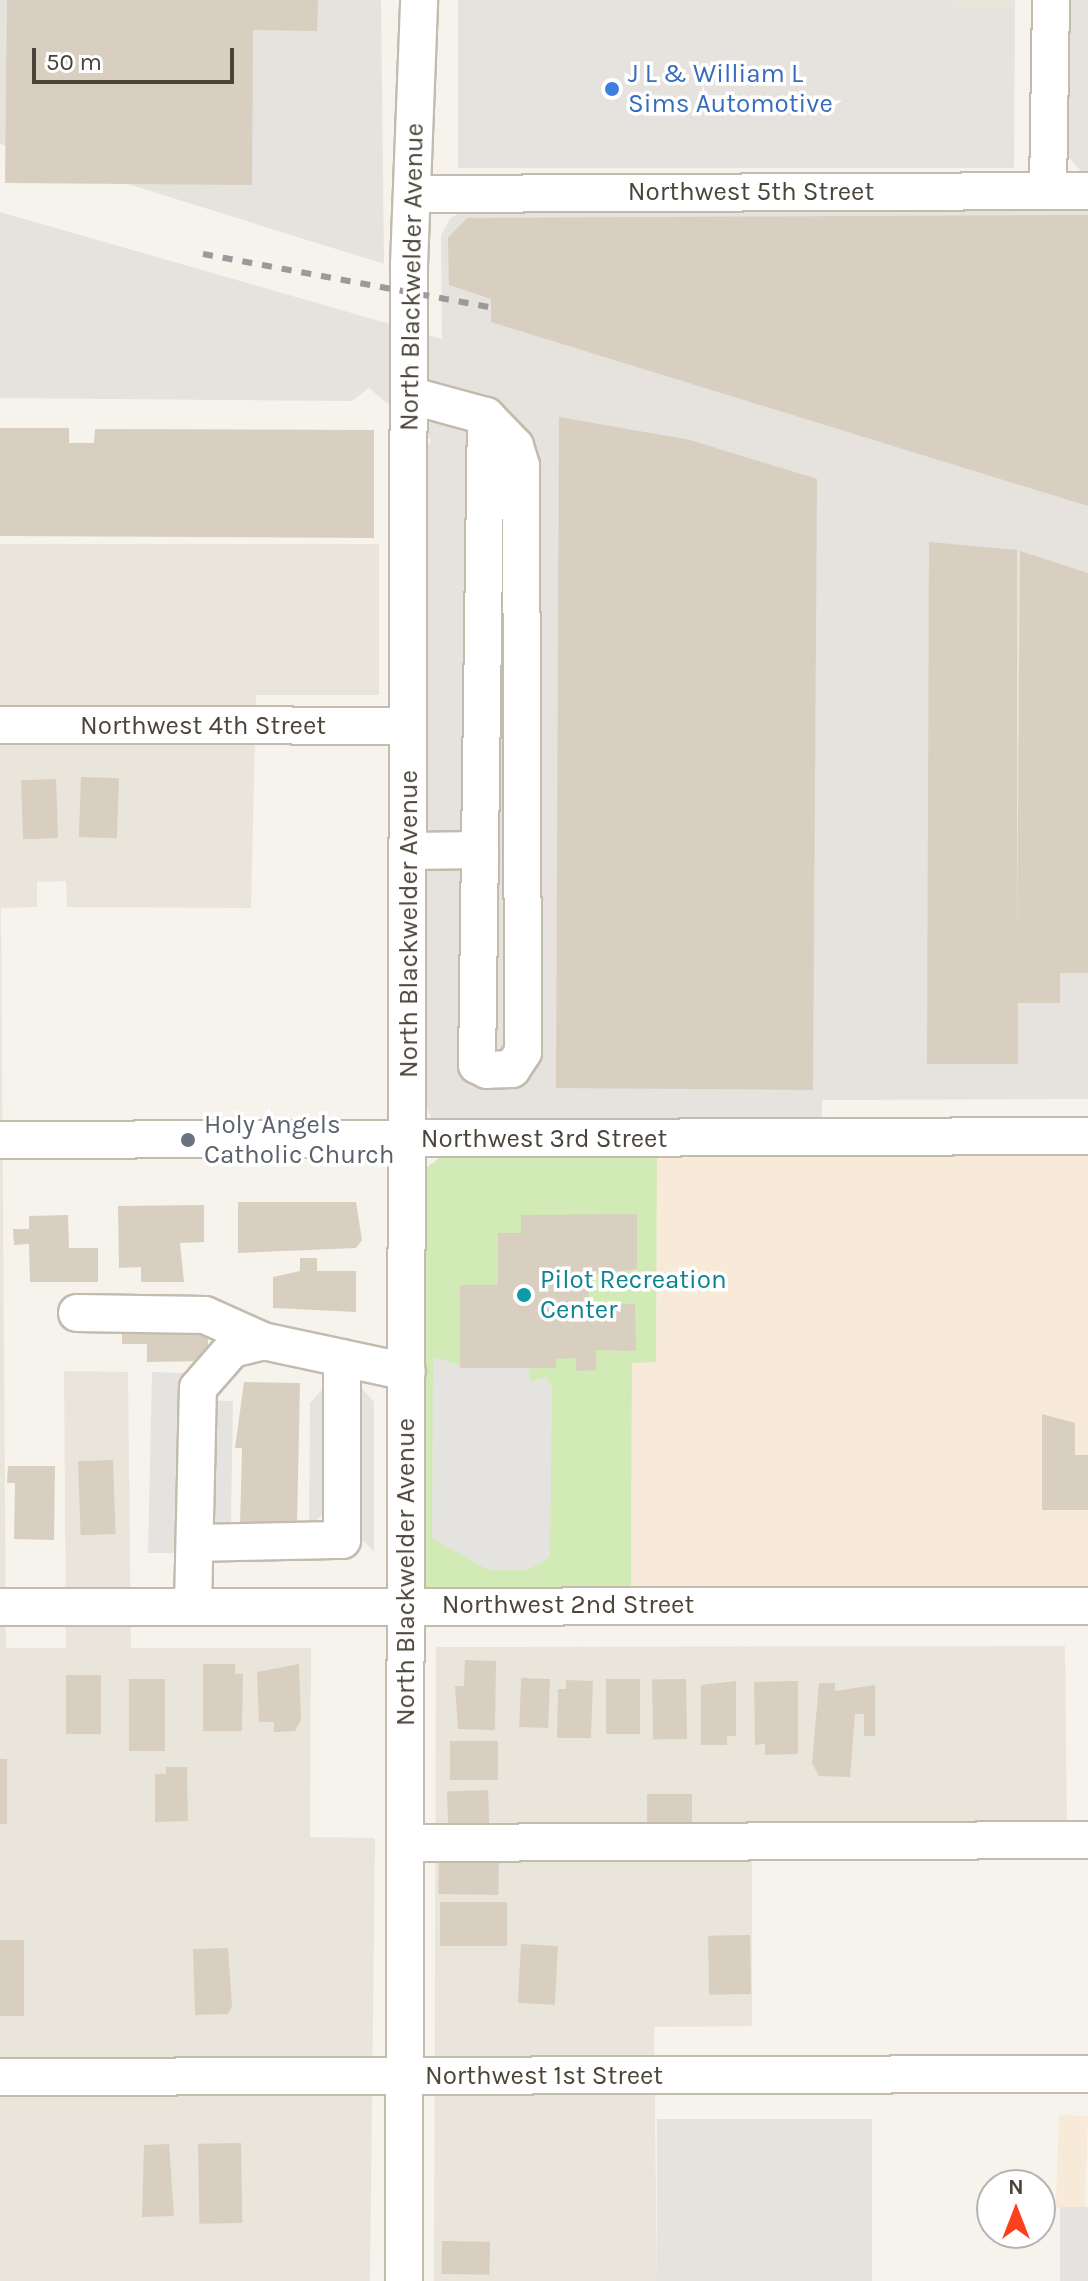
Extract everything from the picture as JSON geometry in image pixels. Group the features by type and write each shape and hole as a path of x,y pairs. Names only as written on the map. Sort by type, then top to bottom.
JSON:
{"street":[{"name":"North Blackwelder Avenue","path":"404,2281 409,395 419,0"},
{"path":"1048,191 1051,0"},
{"name":"Northwest 5th Street","path":"414,194 1088,191"},
{"path":"409,395 486,416 515,446 521,466 523,1052 512,1069 477,1065 486,416"},
{"name":"Northwest 4th Street","path":"0,725 407,726"},
{"path":"410,851 480,850"},
{"name":"Northwest 3rd Street","path":"0,1140 1088,1136"},
{"path":"77,1313 205,1315 263,1341 407,1372"},
{"path":"193,1606 198,1388 232,1349 263,1341"},
{"path":"195,1543 342,1540 342,1358"},
{"name":"Northwest 2nd Street","path":"0,1607 1088,1606"},
{"path":"405,1843 1088,1840"},
{"name":"Northwest 1st Street","path":"0,2077 1088,2074"}],"shaded area":[{"path":"0,0 381,0 384,264 0,144"},
{"path":"458,0 952,0 952,8 1015,7 1014,168 458,168"},
{"path":"952,0 1015,0 1015,8 952,8"},
{"path":"1066,0 1088,0 1088,179 1065,153"},
{"path":"468,209 1088,209 1088,1099 822,1100 822,1123 431,1118 425,1103 424,452 431,440 369,388 352,401 0,398 0,212 442,339 441,235 450,218"},
{"path":"0,544 379,544 379,695 256,695 251,908 67,907 66,881 37,882 37,907 1,908 6,1648 66,1648 64,1371 128,1372 131,1648 311,1648 310,1837 375,1838 370,2281 0,2281"},
{"path":"657,1153 1088,1153 1088,1589 631,1591 632,1362 656,1362"},
{"path":"433,1357 463,1366 528,1366 530,1382 546,1377 552,1387 550,1557 528,1570 488,1570 432,1538"},
{"path":"152,1372 186,1373 186,1400 233,1401 231,1522 182,1521 181,1553 148,1553"},
{"path":"353,1378 374,1402 374,1552 331,1508 309,1526 310,1403 332,1379"},
{"path":"1065,1646 1067,1828 752,1828 752,2026 654,2027 657,2281 434,2281 436,1647"},
{"path":"1059,2115 1088,2116 1085,2209 1056,2208"},
{"path":"657,2119 872,2119 872,2281 657,2281"},
{"path":"1060,2207 1088,2207 1088,2281 1060,2281"}],"green space":[{"path":"657,1153 656,1362 632,1363 631,1591 429,1590 424,1586 426,1168 443,1155"}],"building":[{"path":"7,0 318,0 317,31 253,30 252,185 5,183"},
{"path":"1088,215 1088,506 491,322 491,299 449,285 448,238 467,218"},
{"path":"559,417 690,440 817,479 813,1090 556,1088"},
{"path":"0,428 69,428 69,443 94,443 95,429 374,430 374,538 0,536"},
{"path":"929,542 1017,550 1017,949 1020,551 1088,573 1088,973 1060,973 1060,1003 1018,1003 1018,1064 927,1064"},
{"path":"81,777 119,778 117,838 79,837"},
{"path":"56,779 58,838 23,839 21,780"},
{"path":"238,1202 356,1202 362,1240 356,1248 238,1253"},
{"path":"204,1205 204,1242 180,1243 184,1282 141,1282 141,1267 119,1268 118,1206"},
{"name":"Pilot Recreation Center","path":"637,1214 637,1269 588,1275 589,1304 635,1304 636,1351 596,1350 596,1370 576,1371 576,1358 556,1359 556,1368 460,1368 460,1285 498,1285 498,1233 521,1233 521,1215"},
{"path":"68,1215 69,1248 98,1248 98,1282 30,1282 29,1244 14,1245 13,1229 29,1229 29,1216"},
{"path":"300,1258 317,1258 317,1271 356,1271 356,1312 273,1308 273,1277 300,1271"},
{"path":"208,1326 208,1361 147,1362 147,1344 122,1344 122,1327"},
{"path":"244,1382 300,1383 297,1526 240,1525 242,1448 235,1448"},
{"path":"1042,1414 1075,1423 1075,1455 1088,1455 1088,1510 1042,1510"},
{"path":"113,1460 116,1534 81,1535 78,1461"},
{"path":"8,1466 55,1466 54,1540 14,1539 15,1483 7,1483"},
{"path":"465,1660 496,1661 495,1730 458,1729 455,1686 464,1686"},
{"path":"203,1664 235,1664 235,1674 243,1674 242,1731 203,1731"},
{"path":"299,1664 301,1720 295,1731 274,1732 274,1722 259,1722 257,1672"},
{"path":"66,1675 101,1675 101,1734 66,1734"},
{"path":"521,1678 550,1679 548,1728 519,1727"},
{"path":"129,1679 165,1679 165,1751 129,1751"},
{"path":"606,1679 640,1679 640,1734 606,1734"},
{"path":"686,1679 687,1739 653,1740 652,1680"},
{"path":"566,1680 593,1681 591,1738 557,1738 558,1689 566,1689"},
{"path":"736,1681 736,1736 727,1736 727,1745 701,1745 701,1685"},
{"path":"798,1681 798,1754 765,1755 765,1744 755,1745 754,1682"},
{"path":"819,1683 835,1683 835,1691 875,1685 875,1736 864,1736 864,1714 855,1714 850,1777 819,1776 812,1763"},
{"path":"450,1741 498,1741 498,1780 450,1780"},
{"path":"0,1759 7,1759 7,1824 0,1824"},
{"path":"166,1767 187,1767 188,1821 155,1822 155,1774 166,1774"},
{"path":"488,1790 489,1825 448,1826 447,1791"},
{"path":"647,1794 692,1794 692,1829 647,1829"},
{"path":"439,1859 499,1860 498,1895 438,1894"},
{"path":"440,1902 507,1902 507,1946 440,1946"},
{"path":"750,1935 751,1994 709,1995 708,1936"},
{"path":"0,1940 24,1940 24,2016 0,2016"},
{"path":"521,1944 558,1946 555,2005 518,2003"},
{"path":"228,1948 232,2007 228,2014 195,2015 193,1949"},
{"path":"241,2143 242,2223 199,2224 198,2144"},
{"path":"169,2144 174,2216 142,2217 144,2145"},
{"path":"442,2241 490,2242 489,2275 441,2274"}],"railway":[{"path":"203,254 490,307"}],"place":[{"name":"J L & William L Sims Automotive","path":"612,89"},
{"name":"Holy Angels Catholic Church","path":"188,1140"},
{"name":"Pilot Recreation Center","path":"524,1295"}]}
